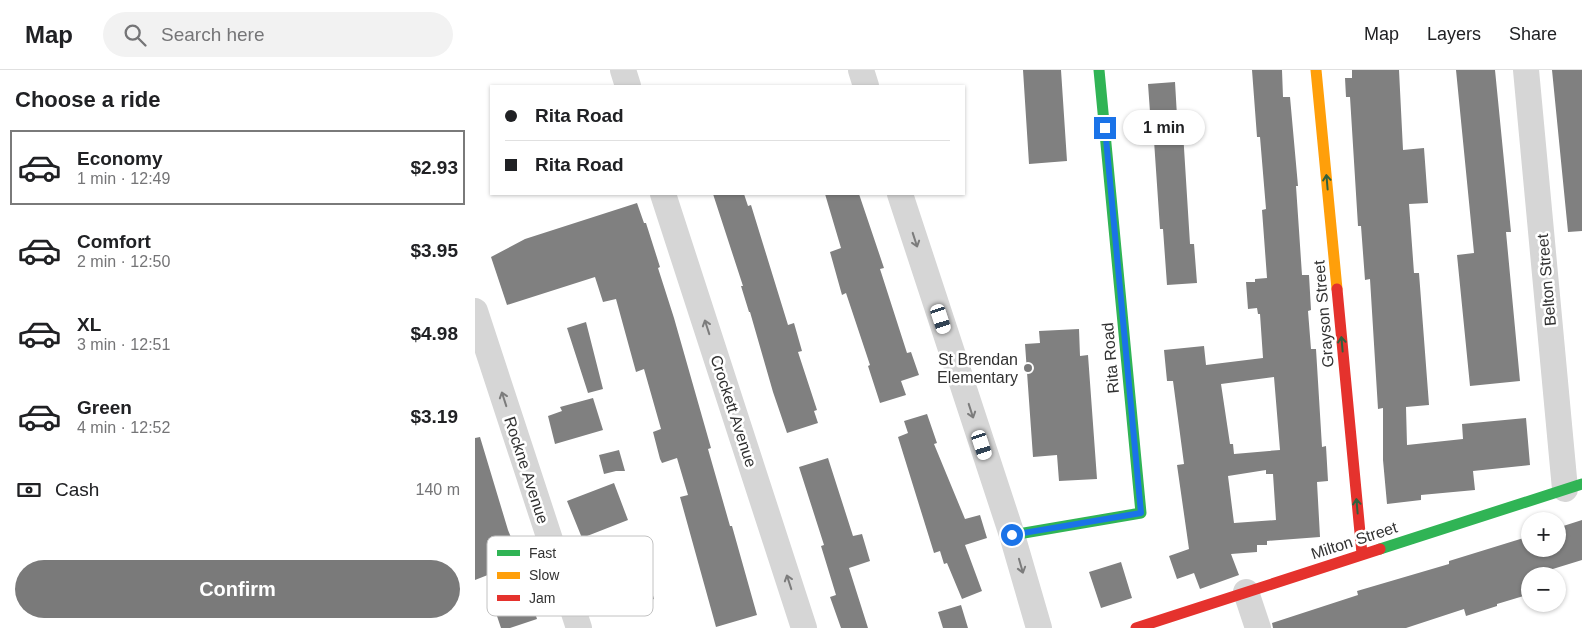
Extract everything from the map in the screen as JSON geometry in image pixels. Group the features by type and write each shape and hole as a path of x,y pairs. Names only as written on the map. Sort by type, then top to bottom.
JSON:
{"street":[{"path":"623,70 629,85"},
{"path":"861,70 866,85"},
{"name":"Rita Road","path":"1012,535 1141,513 1099,70"},
{"name":"Grayson Street","path":"1316,70 1362,554"},
{"name":"Belton Street","path":"1526,70 1574,486"},
{"name":"Crockett Avenue","path":"663,195 804,628"},
{"path":"900,195 1012,535 1039,628"},
{"name":"Rockne Avenue","path":"475,311 549,536"},
{"name":"Milton Street","path":"1135,628 1574,486"},
{"path":"1246,592 1258,628"},
{"name":"Rockne Avenue","path":"575,616 579,628"}],"building":[{"path":"1023,70 1061,70 1067,161 1029,164"},
{"path":"1252,70 1282,70 1283,97 1290,97 1298,186 1296,186 1302,275 1309,275 1311,310 1308,311 1311,349 1316,349 1322,447 1326,446 1328,481 1317,482 1320,537 1267,541 1267,545 1257,545 1257,552 1231,554 1239,575 1200,589 1194,573 1177,579 1169,556 1189,549 1177,465 1184,464 1173,381 1167,381 1164,350 1204,346 1206,365 1263,358 1260,314 1258,314 1257,308 1248,309 1246,282 1255,282 1255,279 1267,278 1262,210 1266,209 1260,137 1257,137","holes":["1274,377 1280,450 1234,454 1233,444 1230,444 1221,384","1266,470 1266,474 1273,474 1276,520 1234,523 1228,476"]},
{"path":"1352,70 1399,70 1403,150 1424,148 1428,203 1409,204 1414,273 1419,273 1429,405 1406,407 1407,445 1463,439 1462,424 1526,418 1530,465 1473,471 1475,490 1421,495 1421,500 1387,504 1383,460 1383,408 1378,409 1370,279 1365,280 1361,226 1358,226 1350,97 1346,97 1345,78 1352,78"},
{"path":"1456,70 1495,70 1511,232 1506,232 1520,381 1470,386 1457,255 1474,253"},
{"path":"1552,70 1582,70 1582,231 1568,232"},
{"path":"1175,82 1178,133 1183,132 1190,244 1194,244 1197,283 1167,285 1163,229 1160,229 1152,111 1150,112 1148,84"},
{"path":"713,195 744,195 748,206 751,205 788,325 794,323 802,351 798,352 817,410 814,411 818,423 787,433 741,286 743,286"},
{"path":"825,195 859,195 884,268 880,269 907,353 911,352 919,375 901,381 906,395 880,403 868,366 870,365 846,293 842,295 830,252 841,248"},
{"path":"637,203 644,223 646,223 660,267 658,268 711,448 708,449 757,615 716,627 680,497 688,495 677,458 662,463 660,459 653,432 661,429 644,369 636,372 616,299 603,302 595,277 507,305 491,257 525,239"},
{"path":"586,322 603,389 588,393 567,328"},
{"path":"1079,329 1080,356 1088,355 1097,479 1059,481 1057,455 1033,457 1025,344 1040,343 1039,331"},
{"path":"593,398 603,430 555,444 548,416 562,411 560,407"},
{"path":"927,414 937,443 934,444 965,519 980,515 987,538 965,545 982,591 962,599 947,563 944,564 940,551 934,553 898,437 908,433 904,421"},
{"path":"480,437 510,536 487,536 487,575 475,580 475,438"},
{"path":"619,450 625,471 604,474 599,455"},
{"path":"828,458 853,536 862,534 870,561 849,568 868,628 841,628 830,597 836,595 821,546 824,545 799,467"},
{"path":"614,483 628,520 587,536 581,536 567,501"},
{"path":"1582,520 1582,560 1559,567 1521,567 1521,597 1497,604 1497,606 1466,616 1464,609 1406,628 1273,628 1272,623 1358,595 1357,591 1449,564 1449,561 1521,539 1521,557 1566,557 1566,525"},
{"path":"1121,562 1132,598 1101,608 1089,572"},
{"path":"961,605 968,628 943,628 938,612"},
{"path":"497,616 536,616 537,619 510,628 501,628"}],"traffic: fast":[{"path":"1012,535 1141,513 1099,70"},
{"path":"1380,549 1582,484"}],"traffic: slow":[{"path":"1316,70 1337,289"}],"traffic: jam":[{"path":"1337,289 1362,554"},
{"path":"1136,628 1380,549"}],"place":[{"name":"St Brendan Elementary","path":"1028,368"}],"route":[{"path":"1012,535 1141,513 1105,128"}]}
